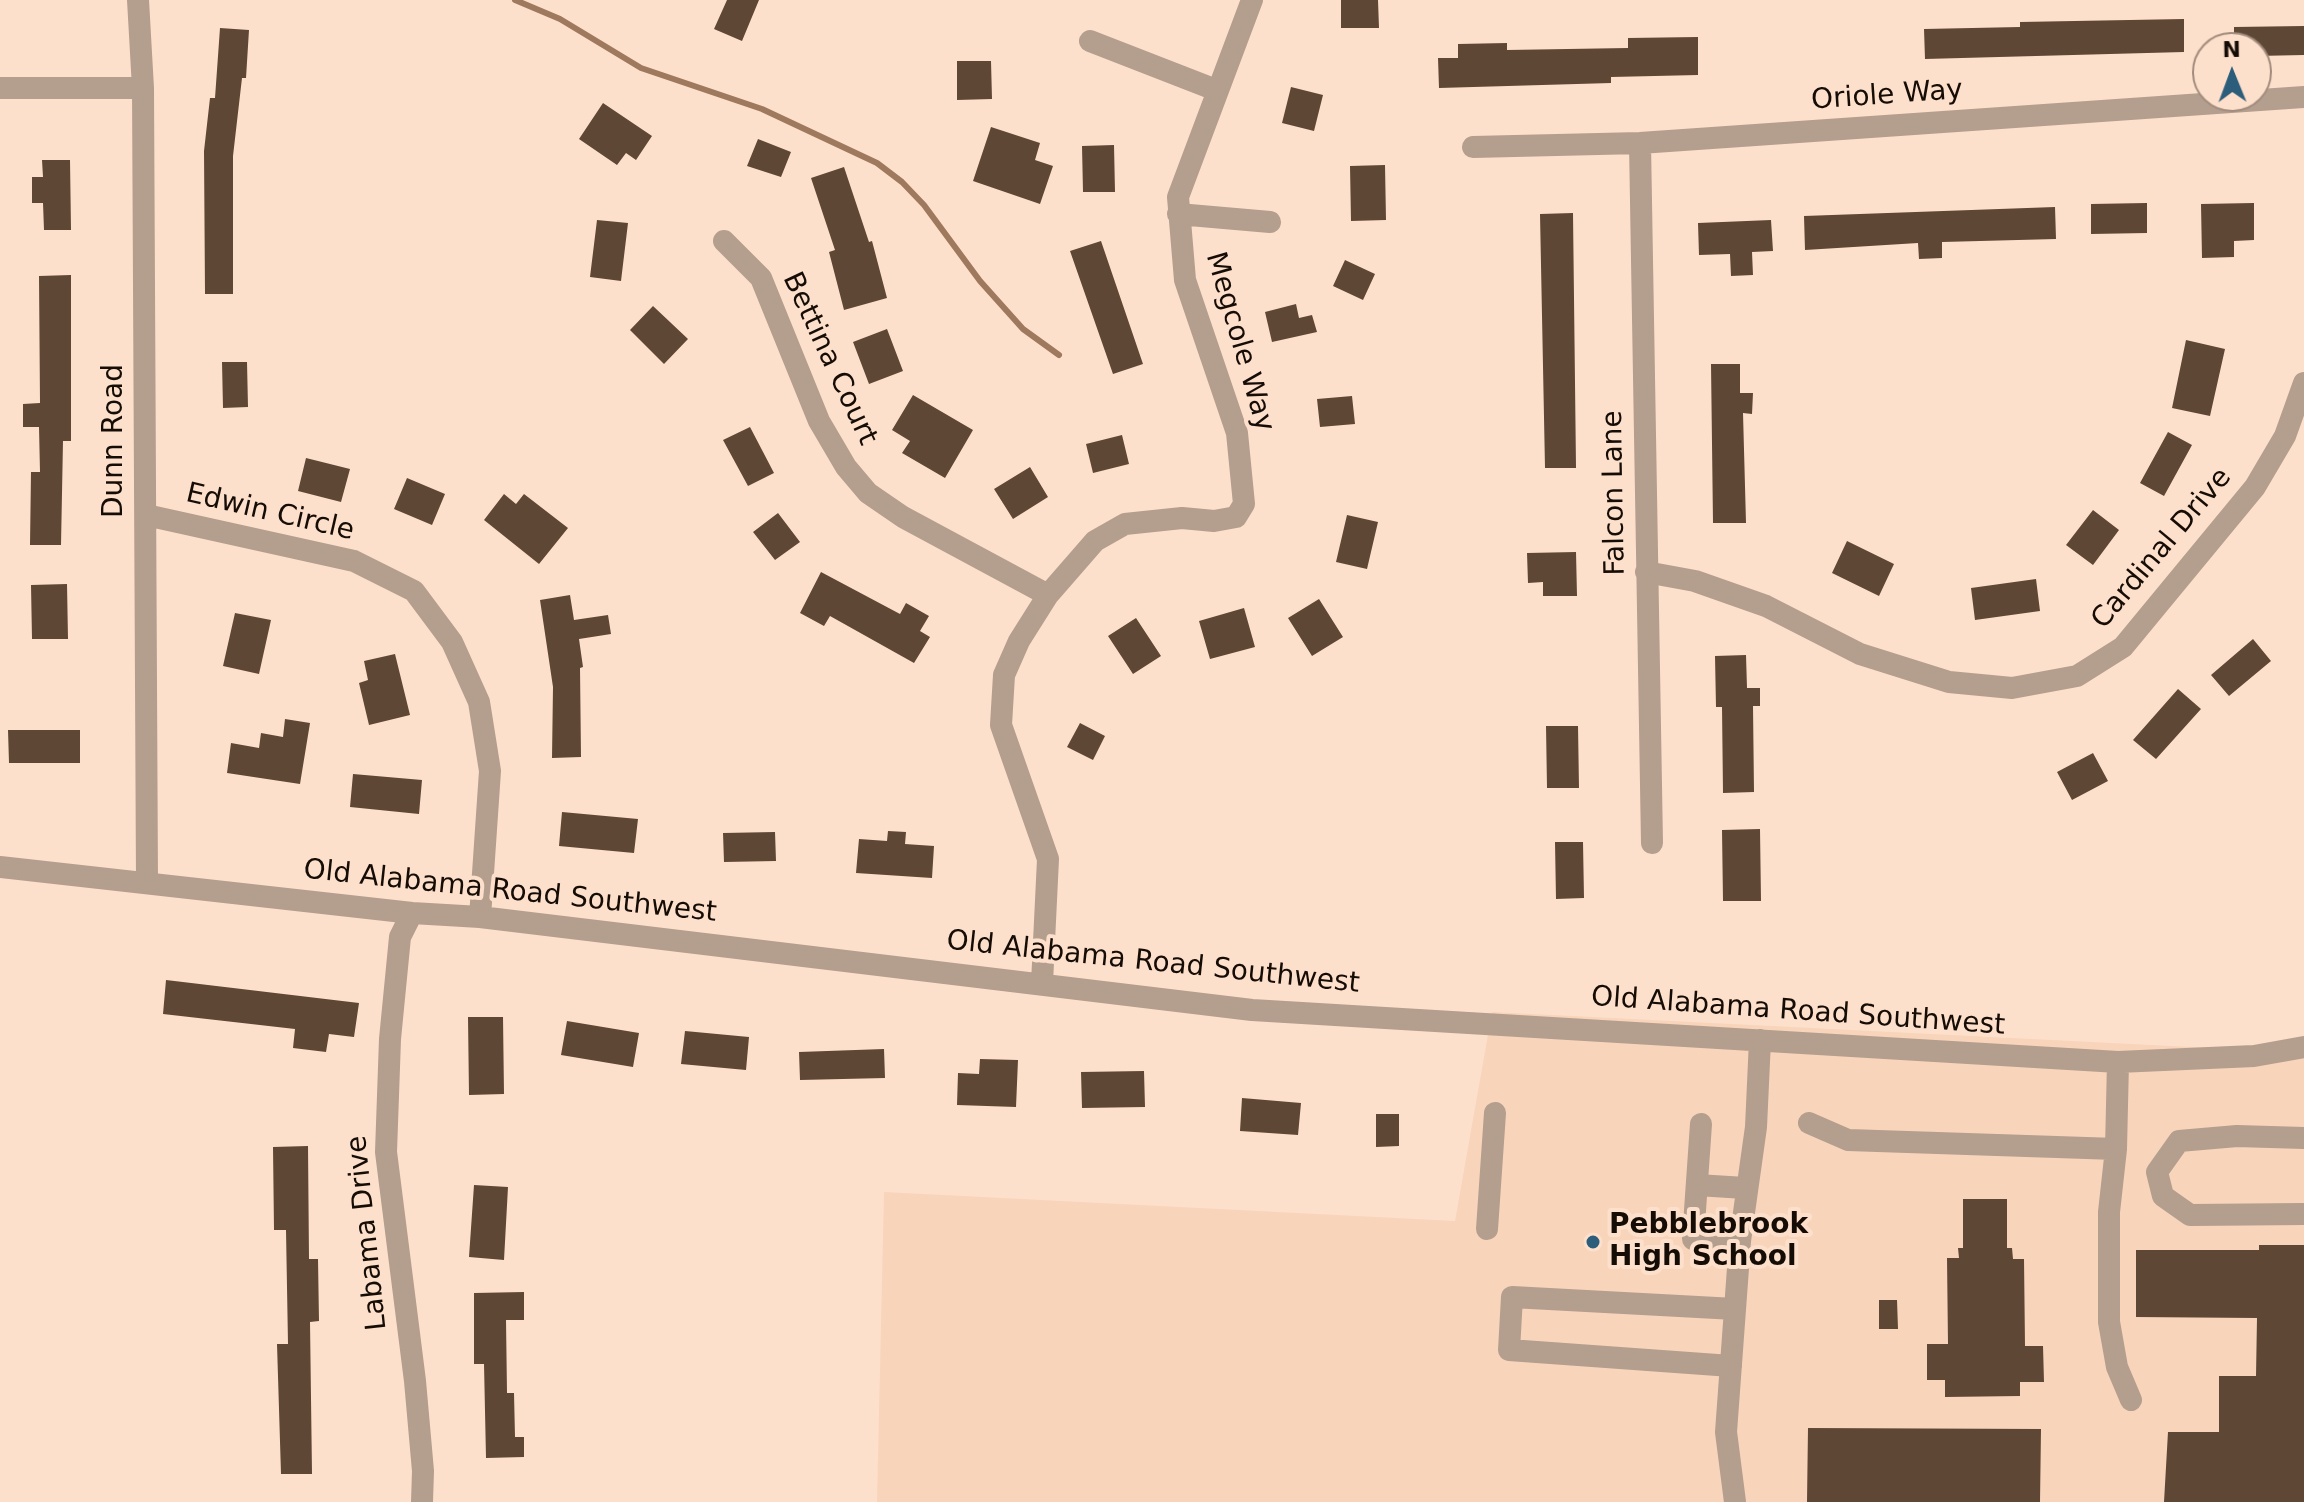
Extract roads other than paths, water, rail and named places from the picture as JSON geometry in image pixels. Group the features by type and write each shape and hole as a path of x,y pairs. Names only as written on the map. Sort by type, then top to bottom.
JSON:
{"street":[{"name":"Dunn Road","path":"138,0 143,88 147,882"},
{"name":"Megcole Way","path":"1042,983 1048,859 1001,725 1000,701 1004,675 1019,641 1048,595 1095,541 1125,524 1182,518 1214,521 1236,517 1244,504 1237,433 1185,280 1178,197 1252,0"},
{"path":"1090,41 1216,90"},
{"path":"0,88 143,88"},
{"name":"Oriole Way","path":"1473,147 1640,143 2304,97"},
{"name":"Falcon Lane","path":"1640,143 1652,843"},
{"path":"1178,214 1270,222"},
{"name":"Bettina Court","path":"724,241 761,278 819,421 846,467 868,493 903,517 1048,595"},
{"name":"Cardinal Drive","path":"1646,572 1695,581 1766,606 1860,654 1949,682 2012,688 2077,676 2123,647 2255,487 2285,436 2304,383"},
{"name":"Edwin Circle","path":"146,515 354,561 414,591 452,642 479,702 490,771 480,917"},
{"name":"Old Alabama Road Southwest","path":"0,867 412,913 480,917 1252,1010 2118,1062 2254,1056 2304,1047"},
{"name":"Labama Drive","path":"412,913 400,937 390,1039 386,1152 415,1381 423,1471 422,1502"},
{"path":"1735,1502 1726,1432 1745,1188 1756,1127 1760,1040"},
{"path":"2118,1062 2116,1149 2109,1212 2109,1322 2117,1367 2131,1400"},
{"path":"1487,1229 1495,1113"},
{"path":"1809,1123 1848,1140 2116,1149"},
{"path":"1701,1124 1693,1239 1740,1241"},
{"path":"2304,1138 2237,1136 2179,1141 2157,1172 2163,1196 2190,1215 2304,1214"},
{"path":"1697,1185 1745,1188"},
{"path":"1731,1366 1509,1350 1512,1297 1735,1309"}],"waterway":[{"path":"515,0 560,19 641,68 762,109 877,163 902,182 924,205 980,281 1023,329 1059,355"}],"place":[{"name":"Pebblebrook High School","path":"1593,1242"}]}
